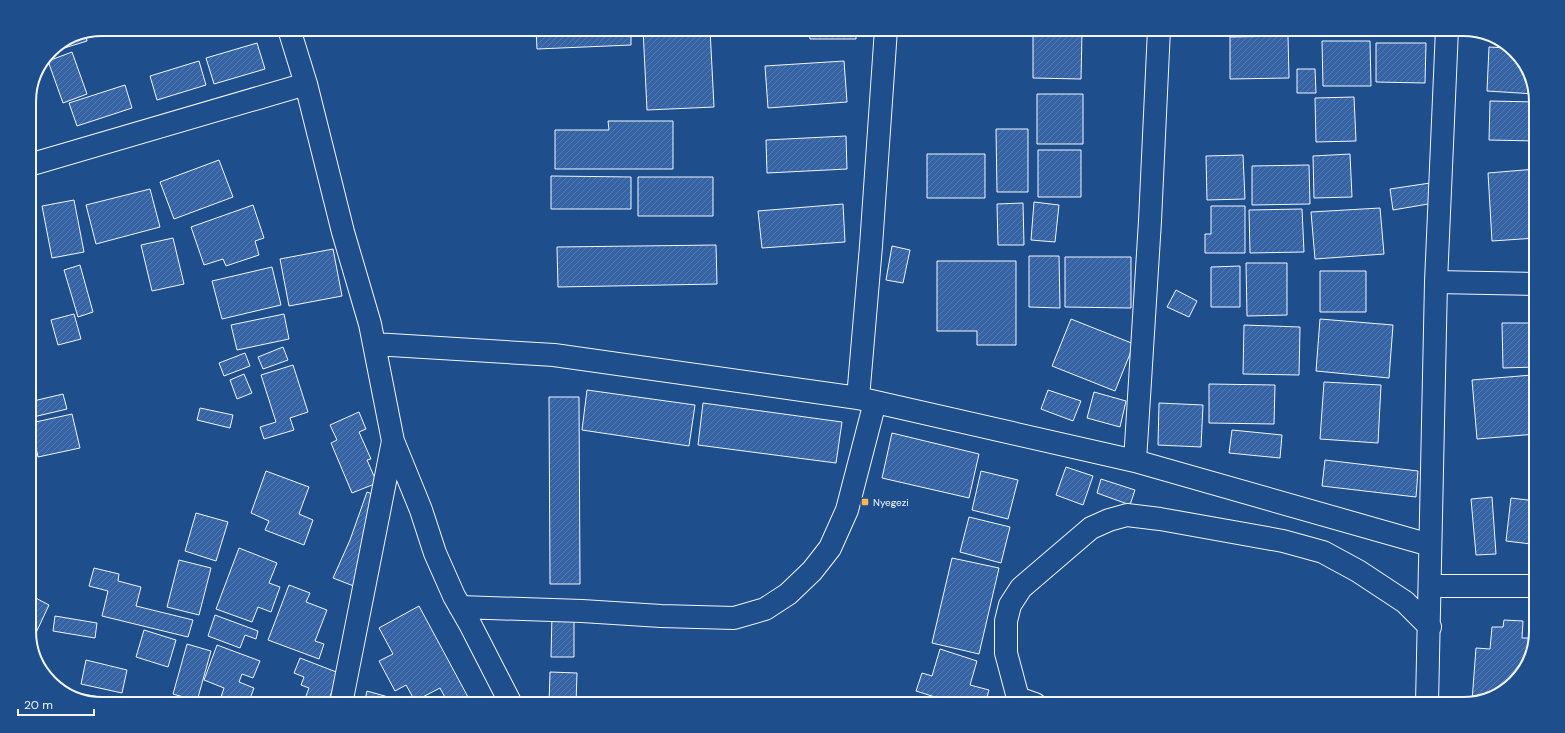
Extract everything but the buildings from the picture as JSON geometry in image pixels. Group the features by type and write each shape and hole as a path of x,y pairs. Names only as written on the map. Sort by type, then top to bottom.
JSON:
{"street":[{"path":"291,36 306,84 343,232 374,344 392,441 420,510 435,553 454,596 506,697"},
{"path":"460,607 582,610 661,616 734,618 765,609 788,594 812,571 830,548 848,510 866,400 871,246 886,36"},
{"path":"1135,461 1150,221 1159,36"},
{"path":"1427,697 1430,627 1430,545 1436,282 1446,36"},
{"path":"36,163 306,84"},
{"path":"1436,282 1529,284"},
{"path":"374,344 554,355 866,400 1135,461 1430,545"},
{"path":"342,697 392,441"},
{"path":"1021,697 1006,653 1006,621 1010,605 1021,588 1091,528 1109,520 1127,515 1160,519 1283,541 1323,552 1358,571 1405,602 1430,627"},
{"path":"1430,586 1529,586"}],"place":[{"name":"Nyegezi","path":"865,502"}]}
